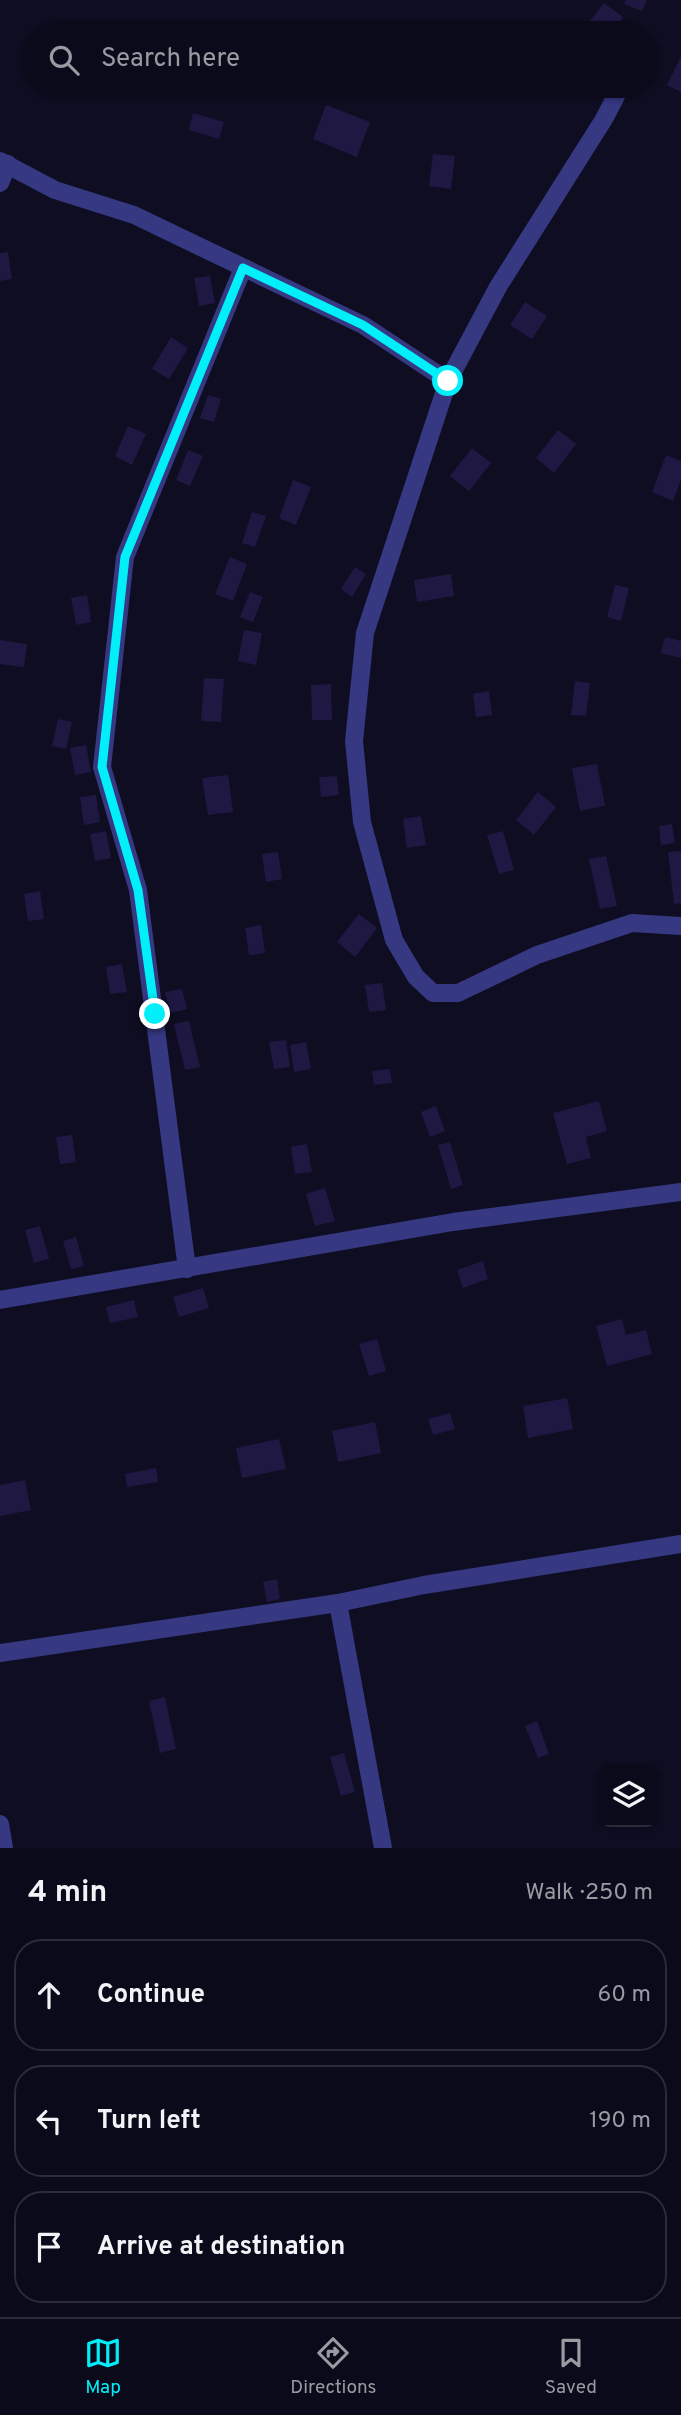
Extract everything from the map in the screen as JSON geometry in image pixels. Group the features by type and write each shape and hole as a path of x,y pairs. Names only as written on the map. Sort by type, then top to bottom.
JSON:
{"street":[{"path":"615,98 498,287 448,381 365,633 354,741 362,822 394,940 416,976 433,993 458,993 537,955 632,923 681,926"},
{"path":"0,183 4,163 55,190 134,215 363,325 448,381"},
{"path":"187,1269 138,890 102,767 125,557 243,268"},
{"path":"0,1300 453,1222 681,1192"},
{"path":"0,1653 338,1603 424,1585 681,1544"},
{"path":"338,1603 383,1848"},
{"path":"0,1824 4,1848"}],"building":[{"path":"626,0 647,0 642,11 624,4"},
{"path":"604,3 623,17 620,21 590,21"},
{"path":"681,57 681,92 667,85"},
{"path":"326,105 370,122 357,157 313,139"},
{"path":"193,113 224,122 219,139 189,130"},
{"path":"433,154 455,156 451,189 429,186"},
{"path":"8,252 12,279 0,281 0,253"},
{"path":"210,276 215,303 199,306 194,278"},
{"path":"525,302 547,316 532,339 510,325"},
{"path":"171,337 188,348 169,379 152,369"},
{"path":"208,395 221,399 214,422 200,418"},
{"path":"128,426 146,434 132,465 115,456"},
{"path":"558,430 576,444 554,473 536,458"},
{"path":"472,448 491,463 469,491 450,476"},
{"path":"188,450 203,456 190,486 176,480"},
{"path":"666,455 681,461 681,480 673,501 652,492"},
{"path":"293,480 311,487 296,525 279,518"},
{"path":"252,512 266,516 255,547 242,543"},
{"path":"230,557 247,564 233,601 215,594"},
{"path":"355,567 366,574 352,597 341,589"},
{"path":"451,574 454,596 417,602 414,580"},
{"path":"615,585 629,588 621,621 607,617"},
{"path":"250,592 263,597 253,622 240,617"},
{"path":"87,595 91,622 76,625 71,598"},
{"path":"244,630 262,633 256,665 238,661"},
{"path":"665,637 681,641 681,658 661,653"},
{"path":"0,640 27,644 24,667 0,664"},
{"path":"204,678 224,679 221,722 201,721"},
{"path":"575,681 590,683 586,716 571,715"},
{"path":"331,684 332,720 312,720 311,685"},
{"path":"489,691 492,715 476,717 473,694"},
{"path":"58,719 72,722 66,749 52,746"},
{"path":"86,745 91,772 75,775 70,748"},
{"path":"597,764 605,806 580,811 572,768"},
{"path":"228,775 233,812 208,815 202,778"},
{"path":"337,776 339,795 321,797 319,777"},
{"path":"538,792 556,807 534,835 516,820"},
{"path":"96,795 100,822 84,825 80,797"},
{"path":"421,816 426,845 407,848 403,819"},
{"path":"672,824 675,843 661,845 659,826"},
{"path":"106,831 111,858 95,861 90,834"},
{"path":"503,831 514,870 499,874 487,835"},
{"path":"681,851 681,903 674,904 668,852"},
{"path":"278,852 282,879 266,882 262,854"},
{"path":"606,856 617,906 600,909 589,859"},
{"path":"40,891 44,919 28,921 24,894"},
{"path":"359,914 377,928 355,957 337,942"},
{"path":"261,925 265,953 249,955 245,928"},
{"path":"122,964 127,992 110,994 106,967"},
{"path":"382,983 386,1010 369,1012 365,985"},
{"path":"182,989 187,1009 170,1013 165,992"},
{"path":"189,1021 200,1067 185,1070 174,1024"},
{"path":"286,1040 290,1067 274,1069 269,1042"},
{"path":"306,1042 311,1069 294,1072 290,1045"},
{"path":"390,1069 392,1083 374,1085 372,1071"},
{"path":"599,1101 607,1131 586,1137 591,1158 567,1164 553,1113"},
{"path":"436,1106 445,1131 430,1137 421,1112"},
{"path":"72,1135 76,1162 60,1164 56,1137"},
{"path":"450,1142 463,1185 451,1189 438,1145"},
{"path":"307,1144 312,1172 295,1174 291,1147"},
{"path":"325,1188 335,1221 315,1226 306,1194"},
{"path":"40,1226 49,1259 34,1263 25,1230"},
{"path":"76,1237 84,1266 71,1269 63,1241"},
{"path":"483,1261 488,1279 463,1288 457,1270"},
{"path":"203,1288 209,1308 179,1317 173,1297"},
{"path":"134,1300 138,1317 110,1323 106,1307"},
{"path":"622,1319 626,1335 646,1330 652,1354 607,1366 596,1326"},
{"path":"377,1339 386,1371 369,1376 359,1344"},
{"path":"567,1398 573,1429 528,1438 523,1406"},
{"path":"450,1413 455,1429 433,1435 428,1419"},
{"path":"375,1422 381,1453 338,1462 332,1431"},
{"path":"279,1439 286,1469 242,1478 236,1448"},
{"path":"156,1468 158,1482 127,1487 125,1474"},
{"path":"25,1480 31,1510 0,1516 0,1485"},
{"path":"277,1579 280,1599 267,1602 263,1582"},
{"path":"165,1697 176,1749 160,1753 149,1701"},
{"path":"537,1721 549,1754 538,1758 525,1726"},
{"path":"344,1753 355,1792 341,1796 330,1757"}],"route":[{"path":"155,1014 138,890 102,767 125,557 243,268 363,325 448,381"}]}
